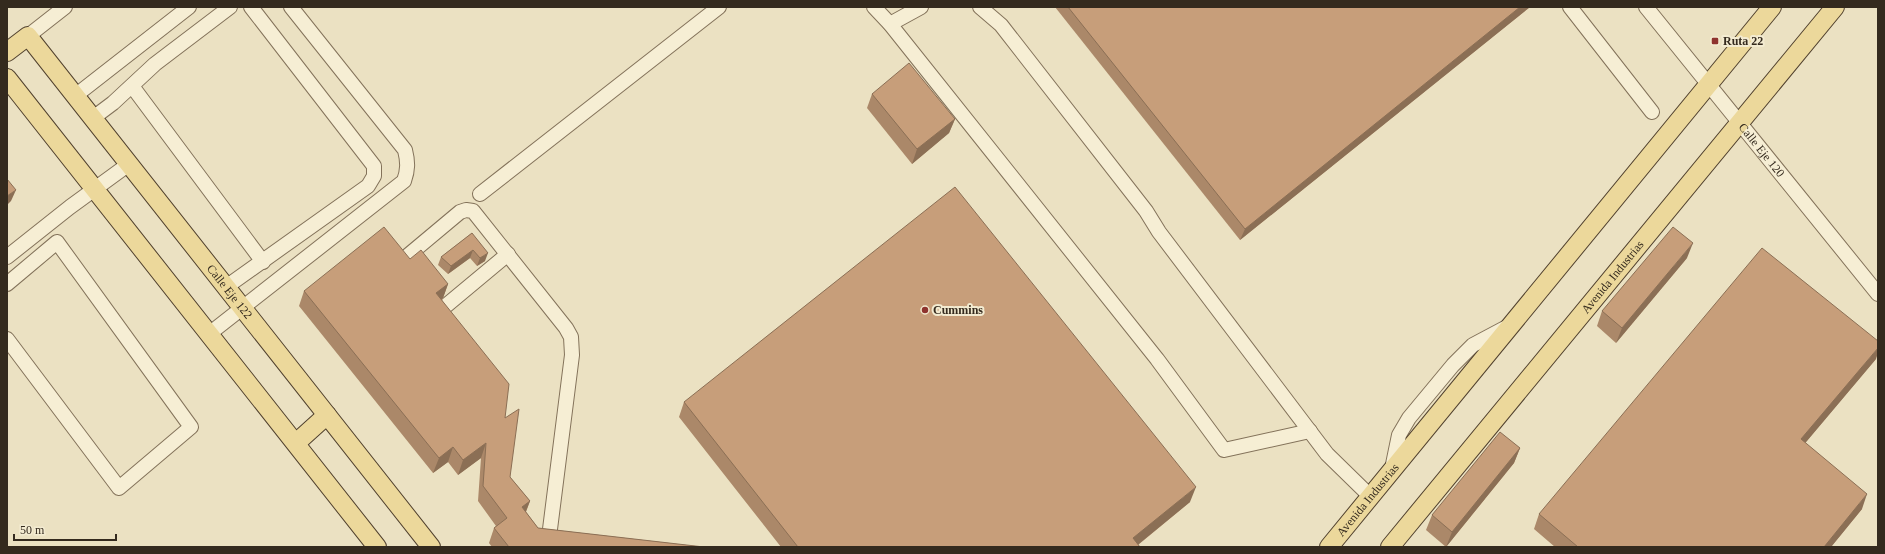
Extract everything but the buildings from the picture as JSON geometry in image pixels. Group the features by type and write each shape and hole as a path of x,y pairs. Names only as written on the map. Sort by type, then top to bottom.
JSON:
{"main road":[{"name":"Avenida Industrias","path":"1329,547 1772,7"},
{"name":"Avenida Industrias","path":"1390,547 1738,122 1835,7"},
{"path":"7,52 28,36"},
{"name":"Calle Eje 122","path":"28,36 431,547"},
{"path":"7,78 377,547"},
{"path":"296,444 327,415"}],"street":[{"path":"28,36 65,7"},
{"path":"75,96 189,7"},
{"path":"93,118 132,86 155,64 230,7"},
{"path":"226,287 368,186 374,176 374,166 251,7"},
{"path":"210,334 404,181 407,172 408,162 405,150 291,7"},
{"path":"480,194 719,7"},
{"path":"874,7 890,24 1157,359 1224,450 1310,431"},
{"path":"890,24 921,7"},
{"path":"980,7 1001,25 1146,211 1159,232 1327,454 1370,496"},
{"path":"1570,7 1652,112"},
{"name":"Calle Eje 120","path":"1646,7 1878,294"},
{"path":"132,86 262,262"},
{"path":"7,257 129,164"},
{"path":"405,258 460,212 466,210 473,211 566,328 572,345 548,545"},
{"path":"7,284 57,242 191,427 119,488 7,339"},
{"path":"7,246 22,245"},
{"path":"442,309 508,254"}],"place":[{"name":"Ruta 22","path":"1715,41"},
{"name":"Cummins","path":"925,310"}]}
